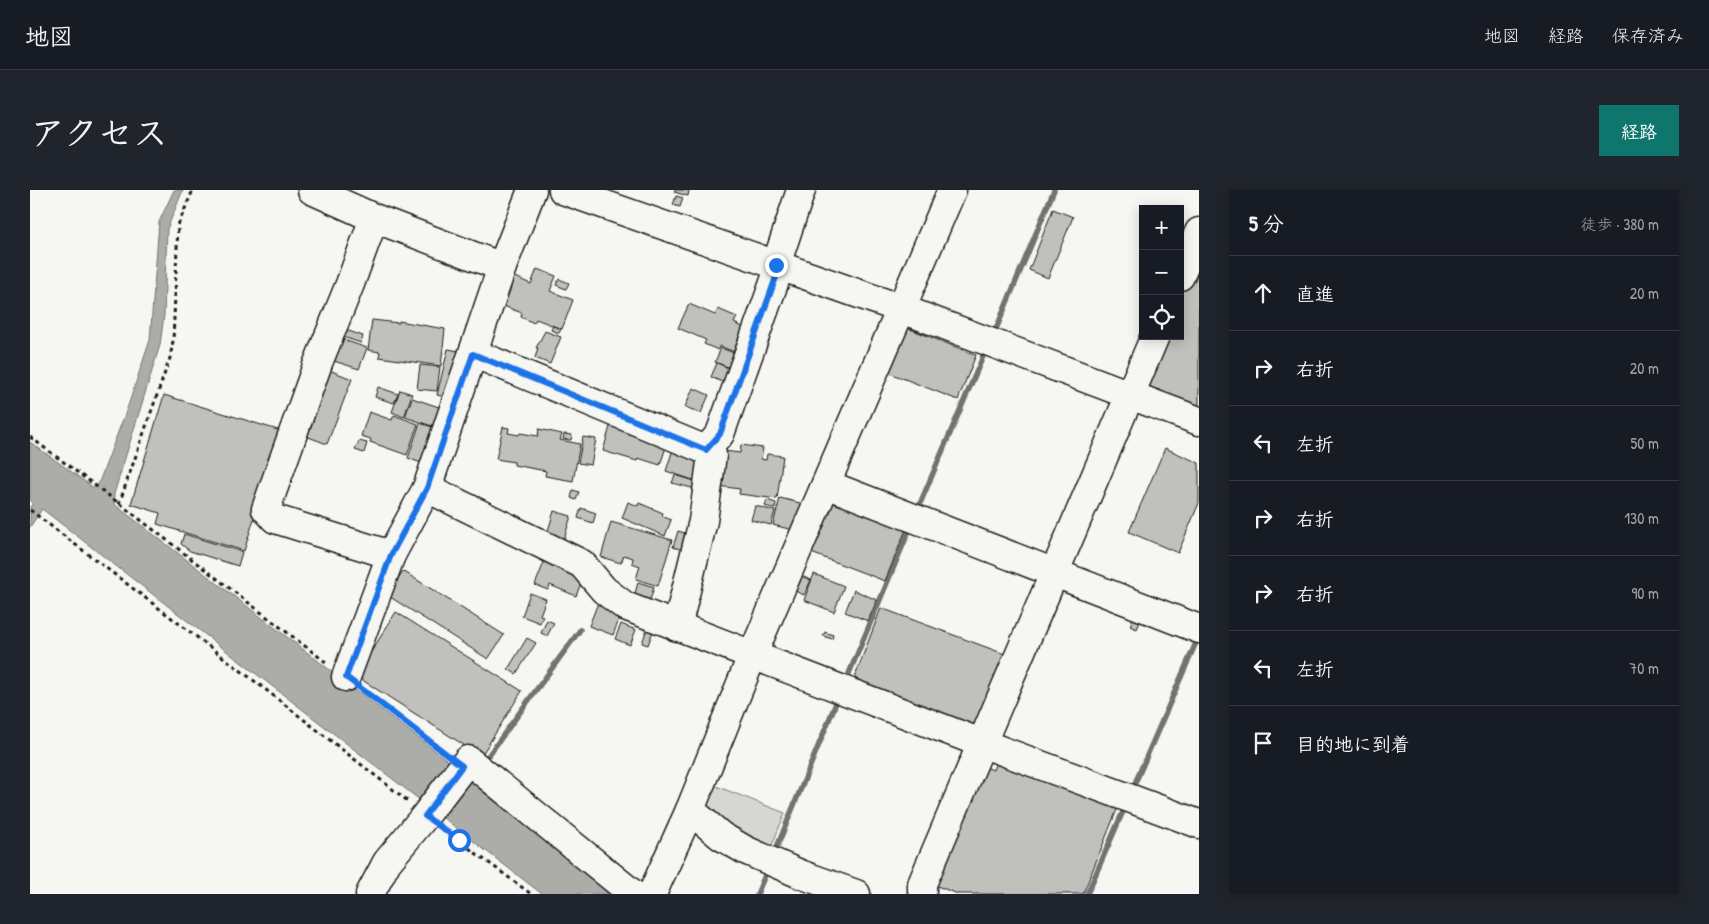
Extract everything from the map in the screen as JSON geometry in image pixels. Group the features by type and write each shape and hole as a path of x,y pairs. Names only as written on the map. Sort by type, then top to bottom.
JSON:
{"street":[{"path":"312,190 374,218 502,267"},
{"path":"346,677 391,555 427,488 502,267 532,190"},
{"path":"563,190 902,309 1199,421"},
{"path":"706,450 720,434 778,265 800,190"},
{"path":"652,894 690,810 752,656 952,190"},
{"path":"374,218 318,363 266,509 275,519 391,555"},
{"path":"1184,267 1199,232"},
{"path":"925,893 922,884 1153,340"},
{"path":"473,354 706,450 712,455 703,521 677,627"},
{"path":"826,484 1199,628"},
{"path":"427,488 582,564 604,590 626,606 752,656 1199,824"},
{"path":"370,894 387,862 468,760 633,894"},
{"path":"690,810 720,836 746,850 800,874 856,894"}],"path":[{"path":"118,502 170,358 173,341 178,225 193,190"},
{"path":"30,437 118,502 462,766"},
{"path":"30,510 261,686 425,816 531,894"}],"shaded area":[{"path":"174,190 183,190 167,229 164,315 160,345 114,494 114,504 455,766 614,894 542,894 42,509 30,527 30,507 33,503 30,500 30,442 94,488 98,485 128,406 150,340 159,222"},
{"path":"711,784 785,813 768,855 697,809"}],"building":[{"path":"675,190 689,190 688,196 674,192"},
{"path":"676,196 683,198 680,207 673,205"},
{"path":"1053,209 1073,217 1048,278 1029,270"},
{"path":"1199,247 1199,411 1140,387 1160,340 1184,340 1184,283"},
{"path":"537,269 556,276 550,291 573,300 562,329 536,319 534,323 521,317 522,313 498,304 510,275 531,284"},
{"path":"559,279 569,283 566,289 556,285"},
{"path":"689,304 715,315 718,309 737,317 734,323 750,330 740,354 719,346 718,350 704,344 706,340 678,328"},
{"path":"372,320 399,323 399,321 445,329 441,366 379,357 380,352 368,350"},
{"path":"553,326 561,329 559,333 551,330"},
{"path":"905,327 976,355 958,400 887,372"},
{"path":"340,328 363,336 361,343 337,335"},
{"path":"545,331 561,337 550,364 535,358 538,348 536,348"},
{"path":"341,339 367,348 359,369 334,361"},
{"path":"721,348 739,355 733,369 715,362"},
{"path":"448,349 459,351 449,398 437,395"},
{"path":"717,363 737,372 731,386 711,377"},
{"path":"420,365 440,367 437,391 417,389"},
{"path":"324,368 352,379 327,444 298,433"},
{"path":"378,387 398,394 394,403 375,397"},
{"path":"693,388 709,395 701,413 685,407"},
{"path":"400,390 412,394 404,417 392,412"},
{"path":"164,395 281,431 244,551 157,524 160,513 131,504"},
{"path":"412,398 442,408 435,427 405,417"},
{"path":"369,412 392,420 394,415 418,424 407,455 370,442 371,439 361,436"},
{"path":"420,423 438,429 426,465 408,458"},
{"path":"611,423 668,441 660,465 638,458 637,461 603,451"},
{"path":"503,427 509,428 508,433 519,435 520,433 538,436 539,429 562,434 560,440 580,444 573,481 545,476 546,471 514,465 514,462 496,459"},
{"path":"564,434 572,435 571,440 563,439"},
{"path":"583,437 596,439 591,465 578,463"},
{"path":"359,441 367,443 364,453 355,450"},
{"path":"741,445 763,448 761,459 766,460 767,454 783,456 777,499 739,494 740,489 711,485 716,450 740,453"},
{"path":"674,446 706,456 699,482 666,471"},
{"path":"1165,448 1199,463 1199,503 1178,553 1129,532"},
{"path":"675,475 698,482 696,489 672,483"},
{"path":"573,490 579,492 576,500 571,498"},
{"path":"828,496 907,527 885,581 806,551"},
{"path":"780,498 804,504 797,531 773,525"},
{"path":"767,500 776,503 775,509 765,506"},
{"path":"628,502 638,506 639,503 663,513 662,516 671,520 665,536 622,518"},
{"path":"755,506 775,511 771,525 751,520"},
{"path":"581,508 596,513 593,523 578,518"},
{"path":"554,511 571,516 564,539 547,534"},
{"path":"611,522 672,540 658,586 636,579 640,566 632,563 633,558 624,555 621,563 601,557"},
{"path":"678,531 695,536 690,552 673,547"},
{"path":"184,534 242,552 238,566 190,551 181,544"},
{"path":"545,560 584,575 576,596 550,585 548,590 535,585"},
{"path":"403,571 504,635 488,659 387,595"},
{"path":"814,574 844,586 834,612 804,600"},
{"path":"801,576 811,580 804,595 795,591"},
{"path":"638,582 654,587 648,607 633,602"},
{"path":"854,590 877,600 868,621 845,612"},
{"path":"530,593 546,599 540,615 543,616 540,623 522,616"},
{"path":"599,600 623,609 613,635 589,626"},
{"path":"881,608 1010,656 983,728 966,722 964,729 851,687"},
{"path":"396,612 522,691 481,756 356,676"},
{"path":"1134,614 1142,617 1137,629 1130,626"},
{"path":"547,620 554,623 547,636 541,633"},
{"path":"621,624 636,630 630,645 615,639"},
{"path":"647,629 653,631 648,645 642,643"},
{"path":"825,632 833,635 832,639 823,636"},
{"path":"527,638 536,643 516,674 508,669"},
{"path":"997,759 1118,807 1083,894 958,894 929,883 976,763 993,770"}],"waterway":[{"path":"994,334 1054,190"},
{"path":"916,513 984,354"},
{"path":"845,683 911,526"},
{"path":"485,760 580,630"},
{"path":"1132,790 1198,638"},
{"path":"774,854 838,698"},
{"path":"1087,894 1125,807"},
{"path":"757,894 768,868"}],"route":[{"path":"459,840 425,816 462,766 346,677 391,555 427,488 473,354 706,450 720,434 780,266 776,265"}]}
